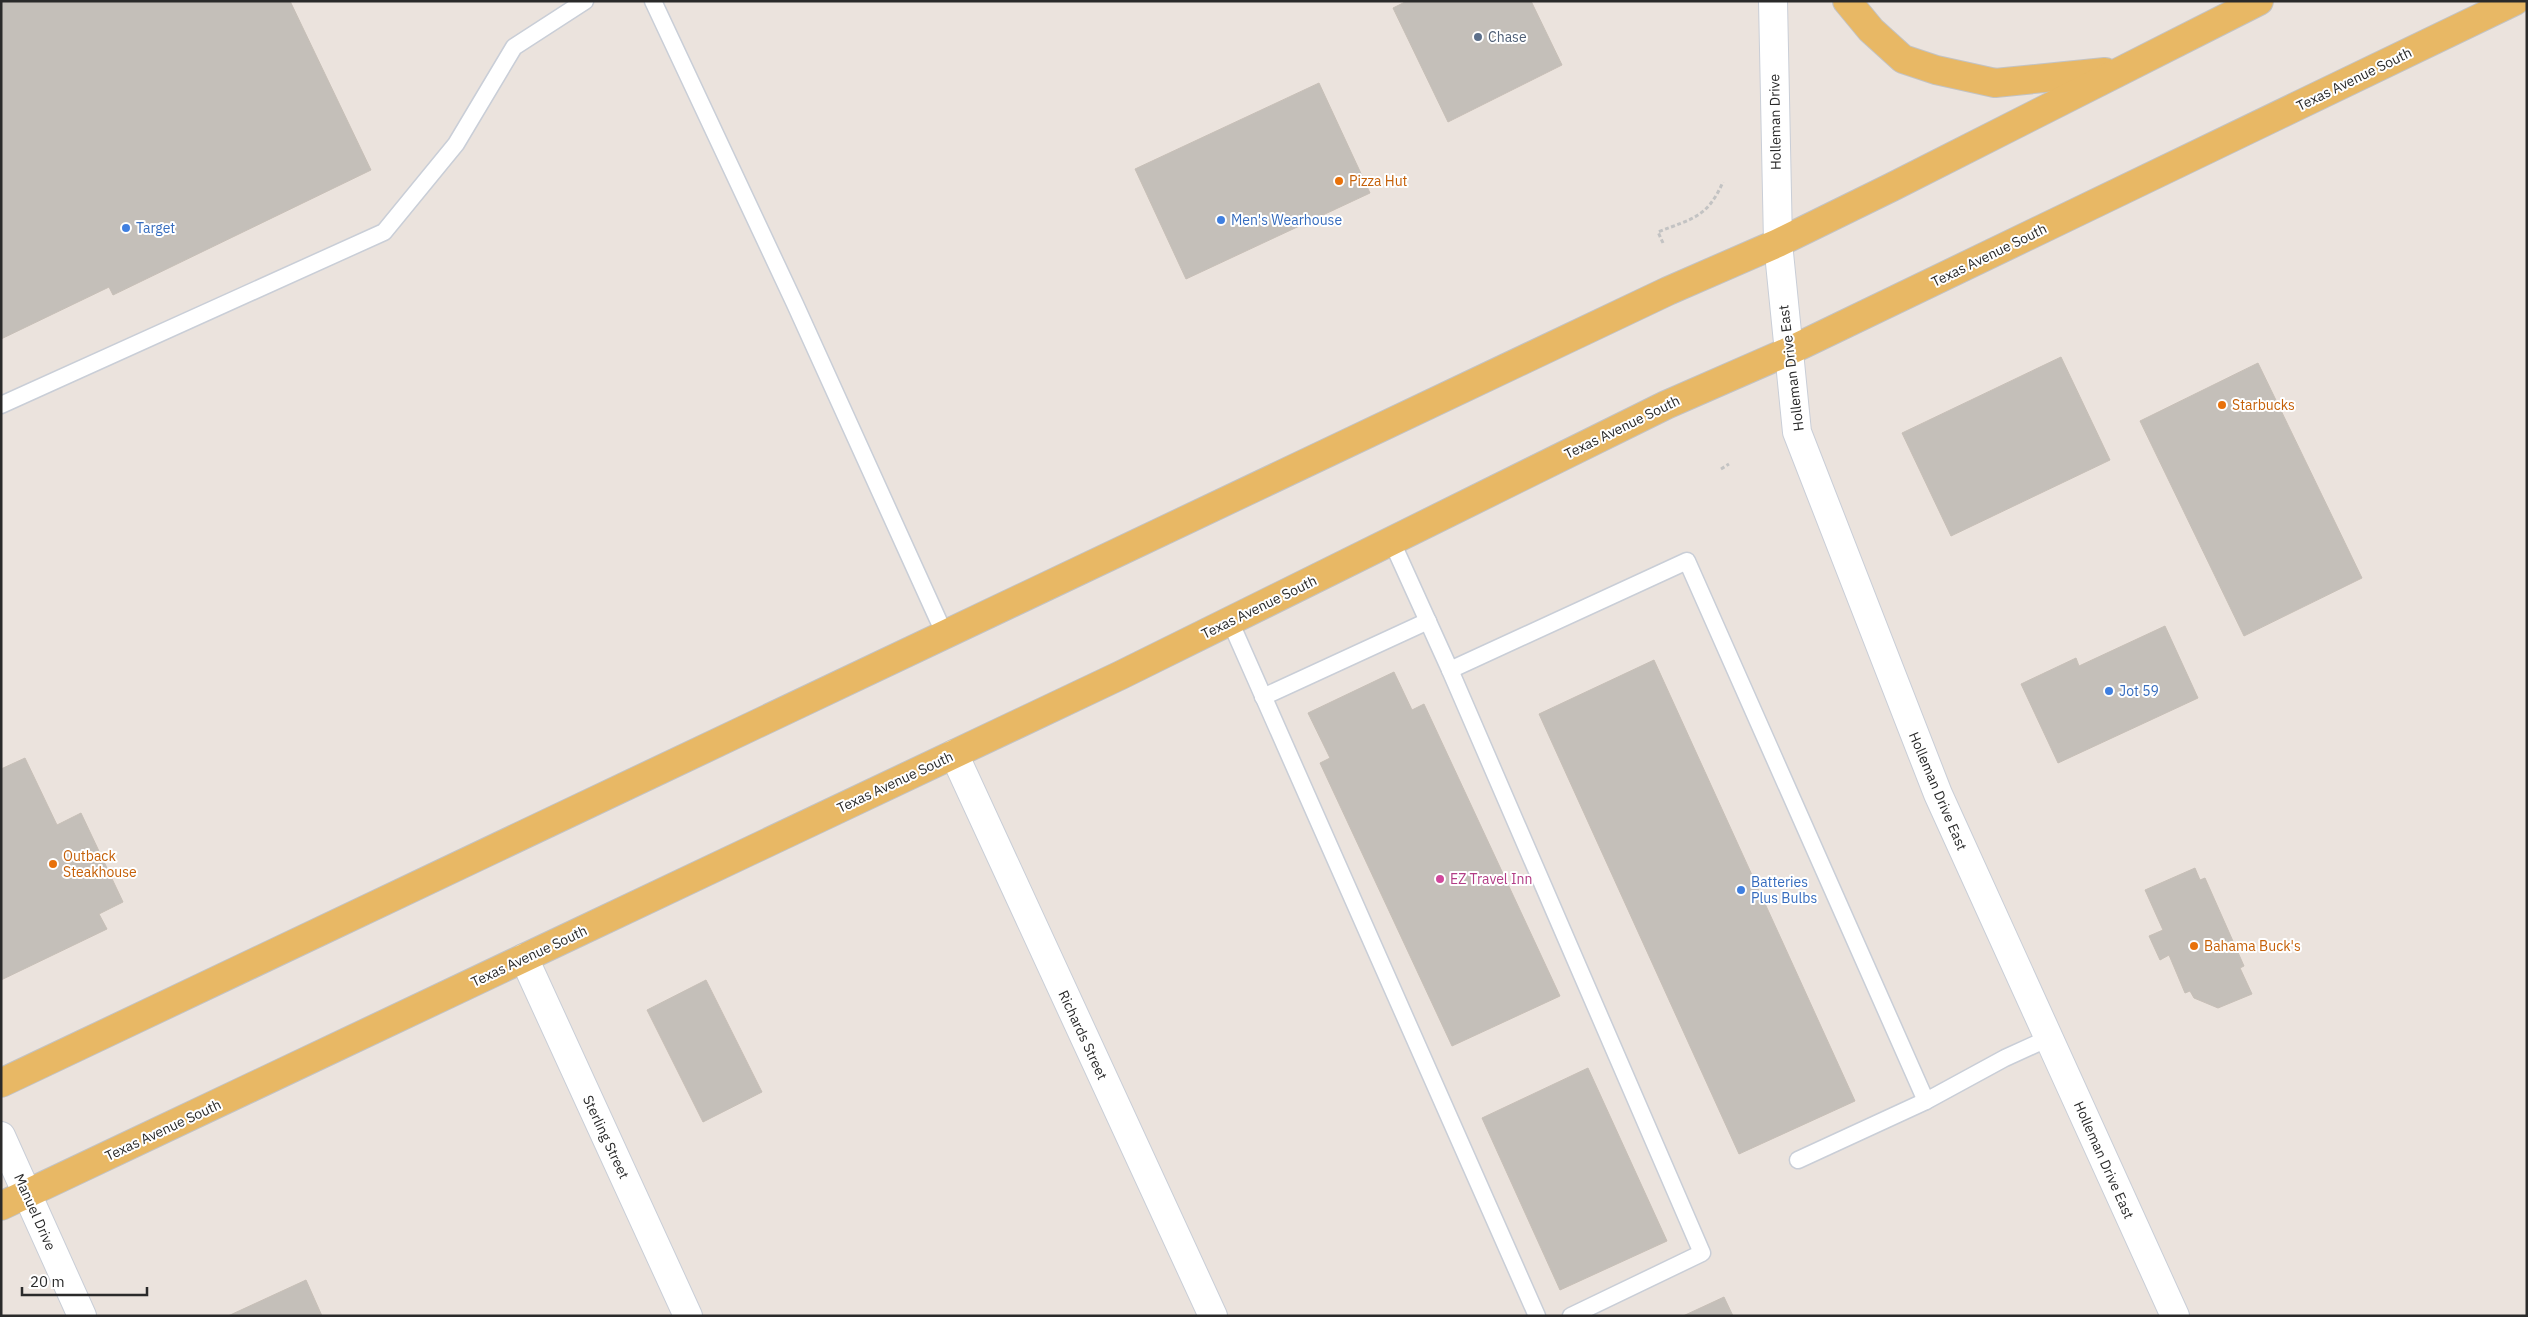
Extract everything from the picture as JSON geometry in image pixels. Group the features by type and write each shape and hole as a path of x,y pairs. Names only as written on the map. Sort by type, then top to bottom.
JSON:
{"main road":[{"path":"1847,1 1871,30 1903,59 1945,72 1994,83 2119,71"},
{"path":"1,1083 1668,291 1778,242 1892,187 2259,1"},
{"name":"Texas Avenue South","path":"1,1206 954,754 1392,542 1666,405 1787,352 2515,1"}],"street":[{"name":"Holleman Drive","path":"1773,1 1778,242"},
{"name":"Holleman Drive East","path":"1778,242 1796,432 1938,794 2175,1316"},
{"name":"Richards Street","path":"954,754 1213,1316"},
{"name":"Sterling Street","path":"524,958 688,1316"},
{"name":"Manuel Drive","path":"1,1136 82,1316"}],"lane":[{"path":"1,405 384,232 456,144 514,47 586,1"},
{"path":"653,1 799,313 944,635"},
{"path":"1392,542 1450,670 1702,1253 1572,1316"},
{"path":"1450,670 1687,561 1926,1101"},
{"path":"1230,621 1537,1316"},
{"path":"1263,697 1428,621"},
{"path":"1798,1160 1926,1101 2005,1058 2049,1038"}],"path":[{"path":"1663,243 1658,232 1702,214 1714,201 1723,182"},
{"path":"1721,469 1729,464"}],"building":[{"name":"Target","path":"1,1 290,1 371,170 113,295 109,287 1,339"},
{"name":"Chase","path":"1407,1 1531,1 1562,65 1448,122 1393,8"},
{"path":"1319,83 1370,193 1186,279 1135,169"},
{"path":"2061,357 2110,460 1951,536 1902,433"},
{"path":"2258,363 2362,578 2244,636 2140,421"},
{"name":"Jot 59","path":"2165,626 2198,698 2058,763 2021,684 2076,658 2079,666"},
{"path":"1654,660 1855,1101 1739,1154 1539,714"},
{"name":"EZ Travel Inn","path":"1394,672 1412,710 1424,704 1560,996 1452,1046 1320,763 1330,758 1308,713"},
{"name":"Outback Steakhouse","path":"25,758 57,825 81,813 123,902 99,914 107,929 1,980 1,769"},
{"name":"Bahama Buck's","path":"2195,868 2200,880 2205,878 2244,966 2240,968 2252,994 2218,1008 2194,998 2190,991 2185,993 2169,955 2160,960 2149,936 2163,930 2145,890"},
{"path":"706,980 762,1092 703,1122 647,1010"},
{"path":"1588,1068 1667,1241 1560,1290 1482,1118"},
{"path":"306,1280 322,1316 228,1316"},
{"path":"1724,1297 1733,1316 1683,1316"}],"place":[{"name":"Chase","path":"1478,37"},
{"name":"Pizza Hut","path":"1339,181"},
{"name":"Men's Wearhouse","path":"1221,220"},
{"name":"Target","path":"126,228"},
{"name":"Starbucks","path":"2222,405"},
{"name":"Jot 59","path":"2109,691"},
{"name":"Outback Steakhouse","path":"53,864"},
{"name":"EZ Travel Inn","path":"1440,879"},
{"name":"Batteries Plus Bulbs","path":"1741,890"},
{"name":"Bahama Buck's","path":"2194,946"}]}
